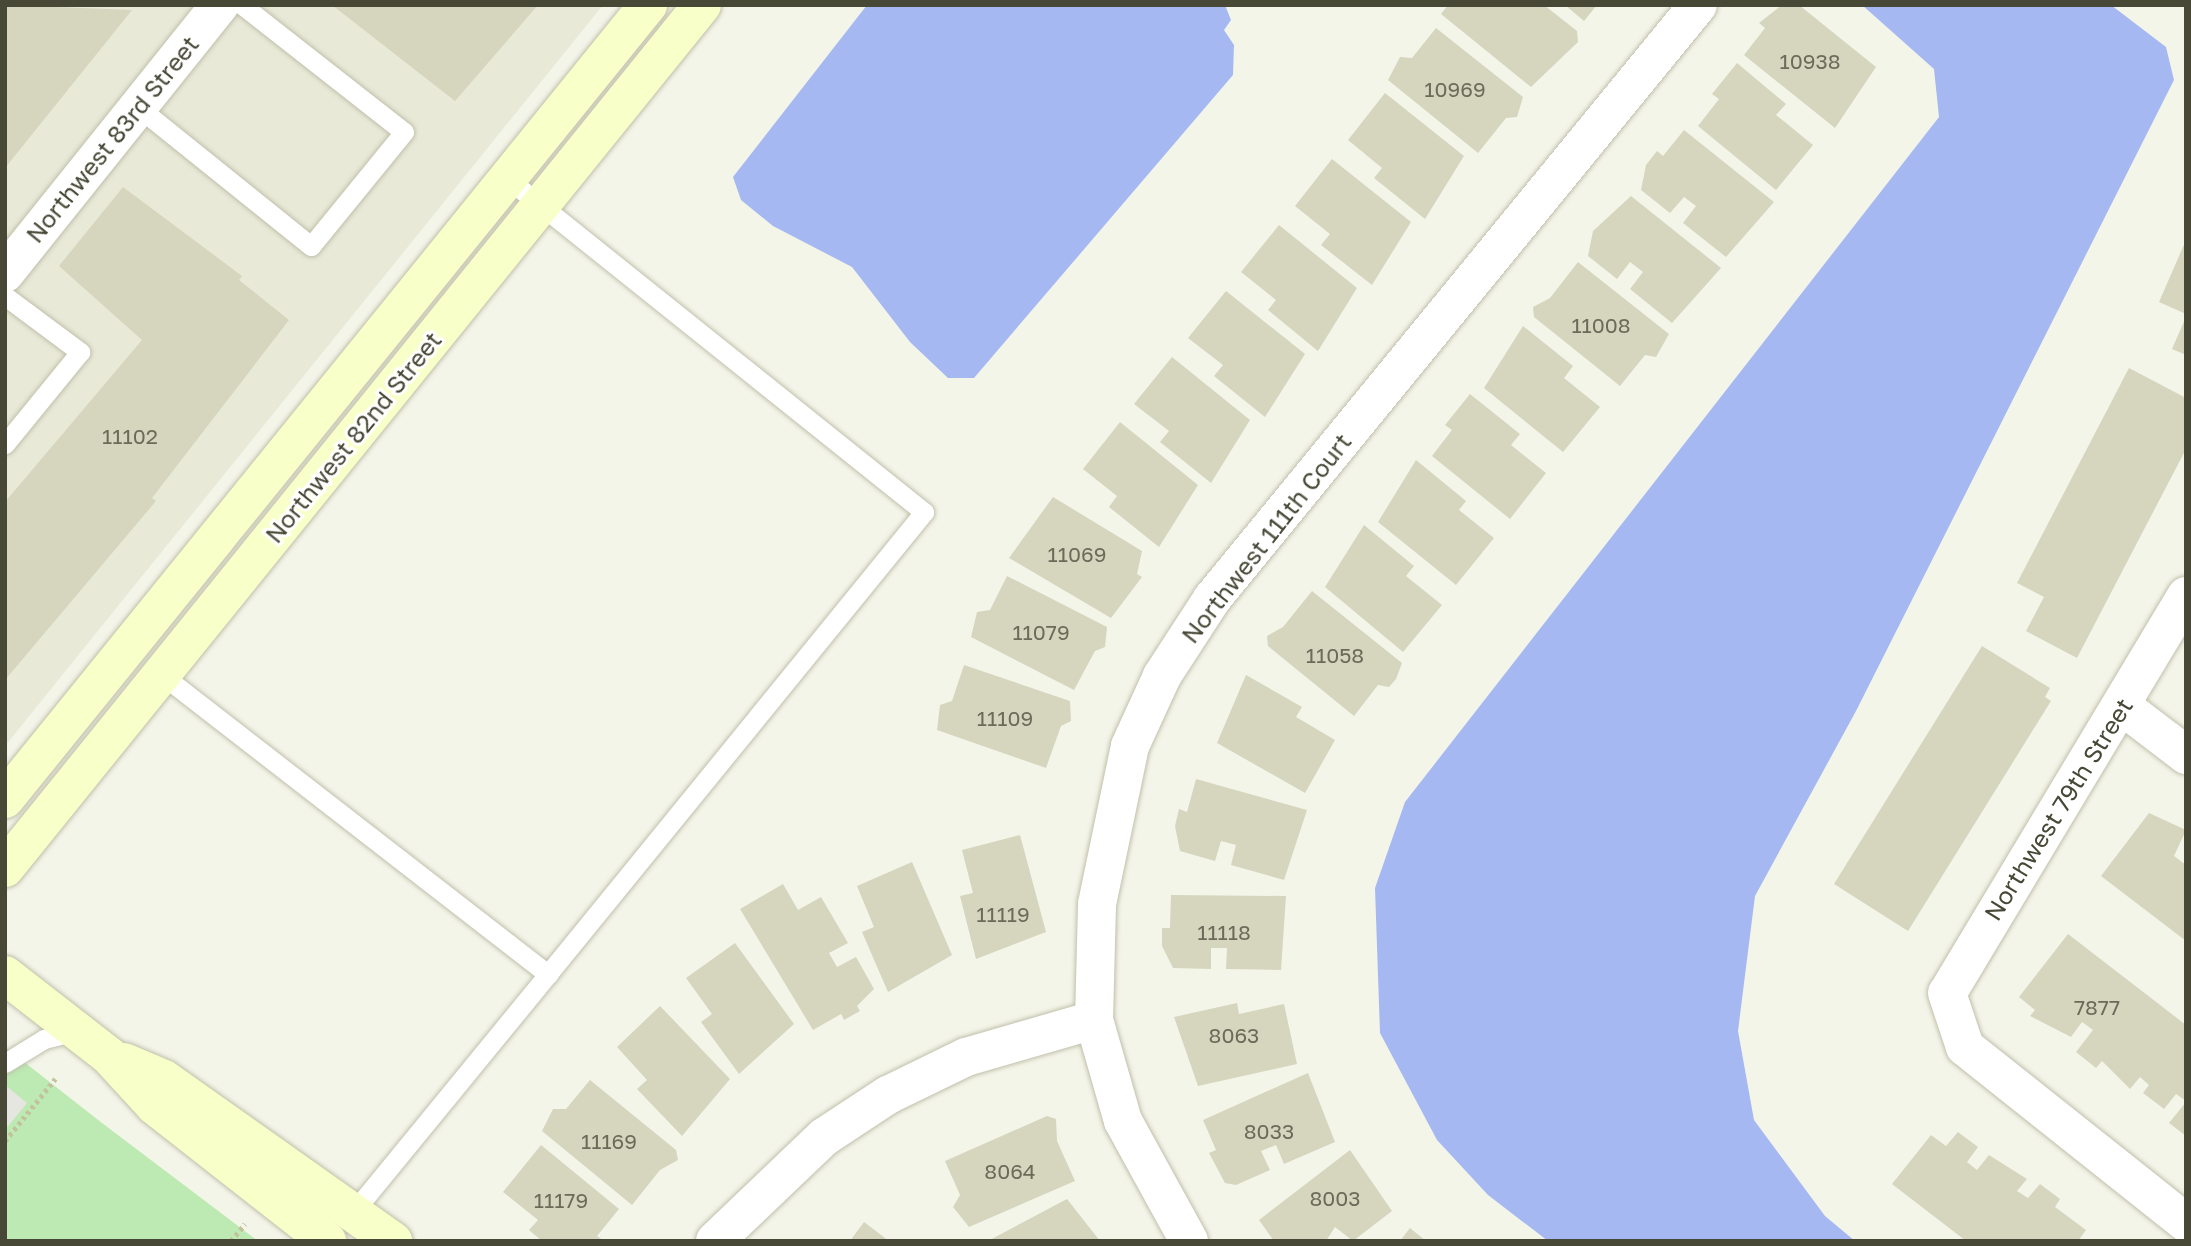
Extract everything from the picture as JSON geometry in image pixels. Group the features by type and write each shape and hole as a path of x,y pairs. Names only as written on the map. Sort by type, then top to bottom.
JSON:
{"street":[{"name":"Northwest 83rd Street","path":"5,273 220,5"},
{"name":"Northwest 82nd Street","path":"5,799 648,5"},
{"name":"Northwest 82nd Street","path":"5,868 702,5"},
{"name":"Northwest 111th Court","path":"1189,1241 1123,1121 1094,1020 1094,950 1109,823 1130,746 1162,676 1212,599 1698,5"},
{"name":"Northwest 79th Street","path":"2186,596 1947,993 1953,1026 1996,1075 2186,1223"},
{"path":"2122,706 2186,755"},
{"path":"5,975 109,1056 155,1106 327,1241"},
{"path":"715,1241 814,1145 888,1095 966,1057 1094,1020"},
{"path":"109,1056 164,1079 393,1241"}],"lane":[{"path":"138,107 311,246 404,132 242,5"},
{"path":"353,1212 924,512 508,179"},
{"path":"5,296 80,352 5,444"},
{"path":"161,674 548,974"},
{"path":"5,1063 44,1039 76,1031"}],"path":[{"path":"5,1140 55,1079"},
{"path":"231,1241 245,1223"}],"shaded area":[{"path":"5,5 603,5 5,746"},
{"path":"5,1085 27,1103 5,1130"}],"green space":[{"path":"5,1047 102,1123 258,1241 5,1241"}],"water":[{"path":"867,5 1225,5 1231,20 1224,30 1234,45 1233,75 974,378 948,378 910,342 852,267 773,226 741,200 733,177"},
{"path":"1862,5 2111,5 2166,47 2174,80 1856,711 1755,896 1738,1031 1754,1120 1825,1216 1855,1241 1548,1241 1488,1195 1437,1140 1380,1033 1375,888 1405,802 1939,117 1934,69"}],"building":[{"path":"5,5 132,10 5,168"},
{"path":"332,5 538,5 455,101"},
{"path":"1448,5 1544,5 1577,31 1578,42 1531,87 1441,14"},
{"path":"1565,5 1597,5 1584,21"},
{"path":"1782,5 1799,5 1876,67 1835,128 1744,55 1765,28 1759,23"},
{"path":"1436,28 1523,97 1517,117 1506,118 1478,153 1388,80 1400,57 1412,58"},
{"path":"1737,63 1786,104 1776,115 1813,145 1776,190 1698,126 1719,99 1712,94"},
{"path":"1385,93 1464,156 1425,219 1374,178 1382,168 1348,140"},
{"path":"1684,130 1774,202 1726,257 1683,223 1696,206 1684,197 1670,213 1641,190 1646,165 1657,151 1663,156"},
{"path":"1332,159 1411,222 1372,285 1321,245 1330,234 1295,206"},
{"path":"123,187 242,276 239,280 289,320 152,498 156,501 5,680 5,502 142,340 59,266"},
{"path":"1631,196 1721,268 1672,323 1630,289 1643,272 1630,262 1617,279 1588,256 1593,231"},
{"path":"1279,225 1357,288 1318,351 1268,310 1276,300 1241,272"},
{"path":"2186,240 2186,314 2159,302"},
{"path":"1578,262 1669,334 1656,357 1645,355 1620,386 1534,317 1533,307 1550,298"},
{"path":"1226,291 1305,354 1265,417 1214,376 1223,365 1188,338"},
{"path":"2186,317 2186,355 2172,349"},
{"path":"1523,326 1573,366 1564,378 1600,407 1563,452 1484,388"},
{"path":"1172,357 1250,420 1211,483 1160,442 1169,431 1134,404"},
{"path":"2129,368 2186,398 2186,449 2077,658 2026,631 2044,597 2017,583"},
{"path":"1470,394 1520,434 1511,445 1546,473 1510,519 1432,456 1452,430 1445,425"},
{"path":"1120,422 1198,485 1159,547 1109,507 1117,496 1083,469"},
{"path":"1416,460 1466,501 1459,510 1494,538 1456,585 1378,522"},
{"path":"1053,497 1142,551 1137,574 1142,577 1111,618 1009,558"},
{"path":"1364,525 1414,566 1406,576 1442,605 1403,652 1325,587"},
{"path":"1007,576 1107,627 1105,647 1095,651 1074,690 971,637 977,612 990,610"},
{"path":"1312,591 1402,663 1396,679 1389,687 1378,685 1354,716 1268,646 1267,636 1283,627"},
{"path":"1982,646 2050,688 2045,697 2051,701 1908,931 1834,884"},
{"path":"964,665 1070,701 1071,721 1061,726 1046,768 937,730 940,705 952,701"},
{"path":"1246,675 1302,707 1296,717 1335,740 1305,793 1217,743"},
{"path":"1196,779 1307,810 1284,880 1231,865 1236,845 1221,841 1215,861 1180,851 1175,826 1179,809 1187,812"},
{"path":"2149,813 2186,830 2174,856 2186,865 2186,941 2101,876"},
{"path":"1020,835 1046,932 976,959 960,896 973,893 962,850"},
{"path":"912,862 952,955 888,992 862,932 874,927 857,886"},
{"path":"783,884 798,910 821,897 848,943 829,953 837,967 856,957 874,989 857,1006 860,1011 844,1020 841,1014 813,1030 740,909"},
{"path":"1171,895 1286,896 1281,970 1226,969 1227,948 1211,948 1211,969 1173,968 1162,946 1162,928 1170,928"},
{"path":"2068,934 2186,1025 2186,1101 2176,1094 2164,1109 2143,1093 2149,1085 2140,1077 2130,1089 2102,1061 2096,1068 2076,1052 2093,1030 2082,1022 2071,1037 2030,1016 2035,1010 2019,997"},
{"path":"735,943 794,1024 739,1074 701,1022 712,1014 686,978"},
{"path":"1237,1003 1239,1014 1284,1004 1297,1064 1198,1086 1174,1017"},
{"path":"660,1006 730,1079 682,1136 637,1089 647,1080 617,1047"},
{"path":"1308,1073 1335,1142 1284,1164 1276,1145 1261,1151 1270,1170 1236,1185 1225,1183 1209,1153 1216,1150 1203,1120"},
{"path":"590,1080 676,1150 678,1160 660,1170 632,1205 542,1131 553,1109 566,1109"},
{"path":"2186,1102 2186,1136 2169,1123"},
{"path":"1047,1116 1056,1119 1057,1141 1075,1181 969,1227 953,1207 960,1195 945,1161"},
{"path":"1958,1132 1978,1147 1967,1162 1977,1170 1989,1155 2027,1179 2017,1191 2028,1198 2040,1184 2060,1199 2055,1207 2086,1230 2078,1241 1966,1241 1892,1184 1931,1135 1946,1146"},
{"path":"541,1145 619,1209 597,1236 604,1241 542,1241 529,1230 538,1220 503,1192"},
{"path":"1350,1150 1392,1211 1353,1241 1335,1227 1326,1241 1274,1241 1259,1220"},
{"path":"1067,1199 1100,1241 988,1241"},
{"path":"864,1222 889,1241 850,1241"},
{"path":"1410,1228 1426,1241 1400,1241"}]}
